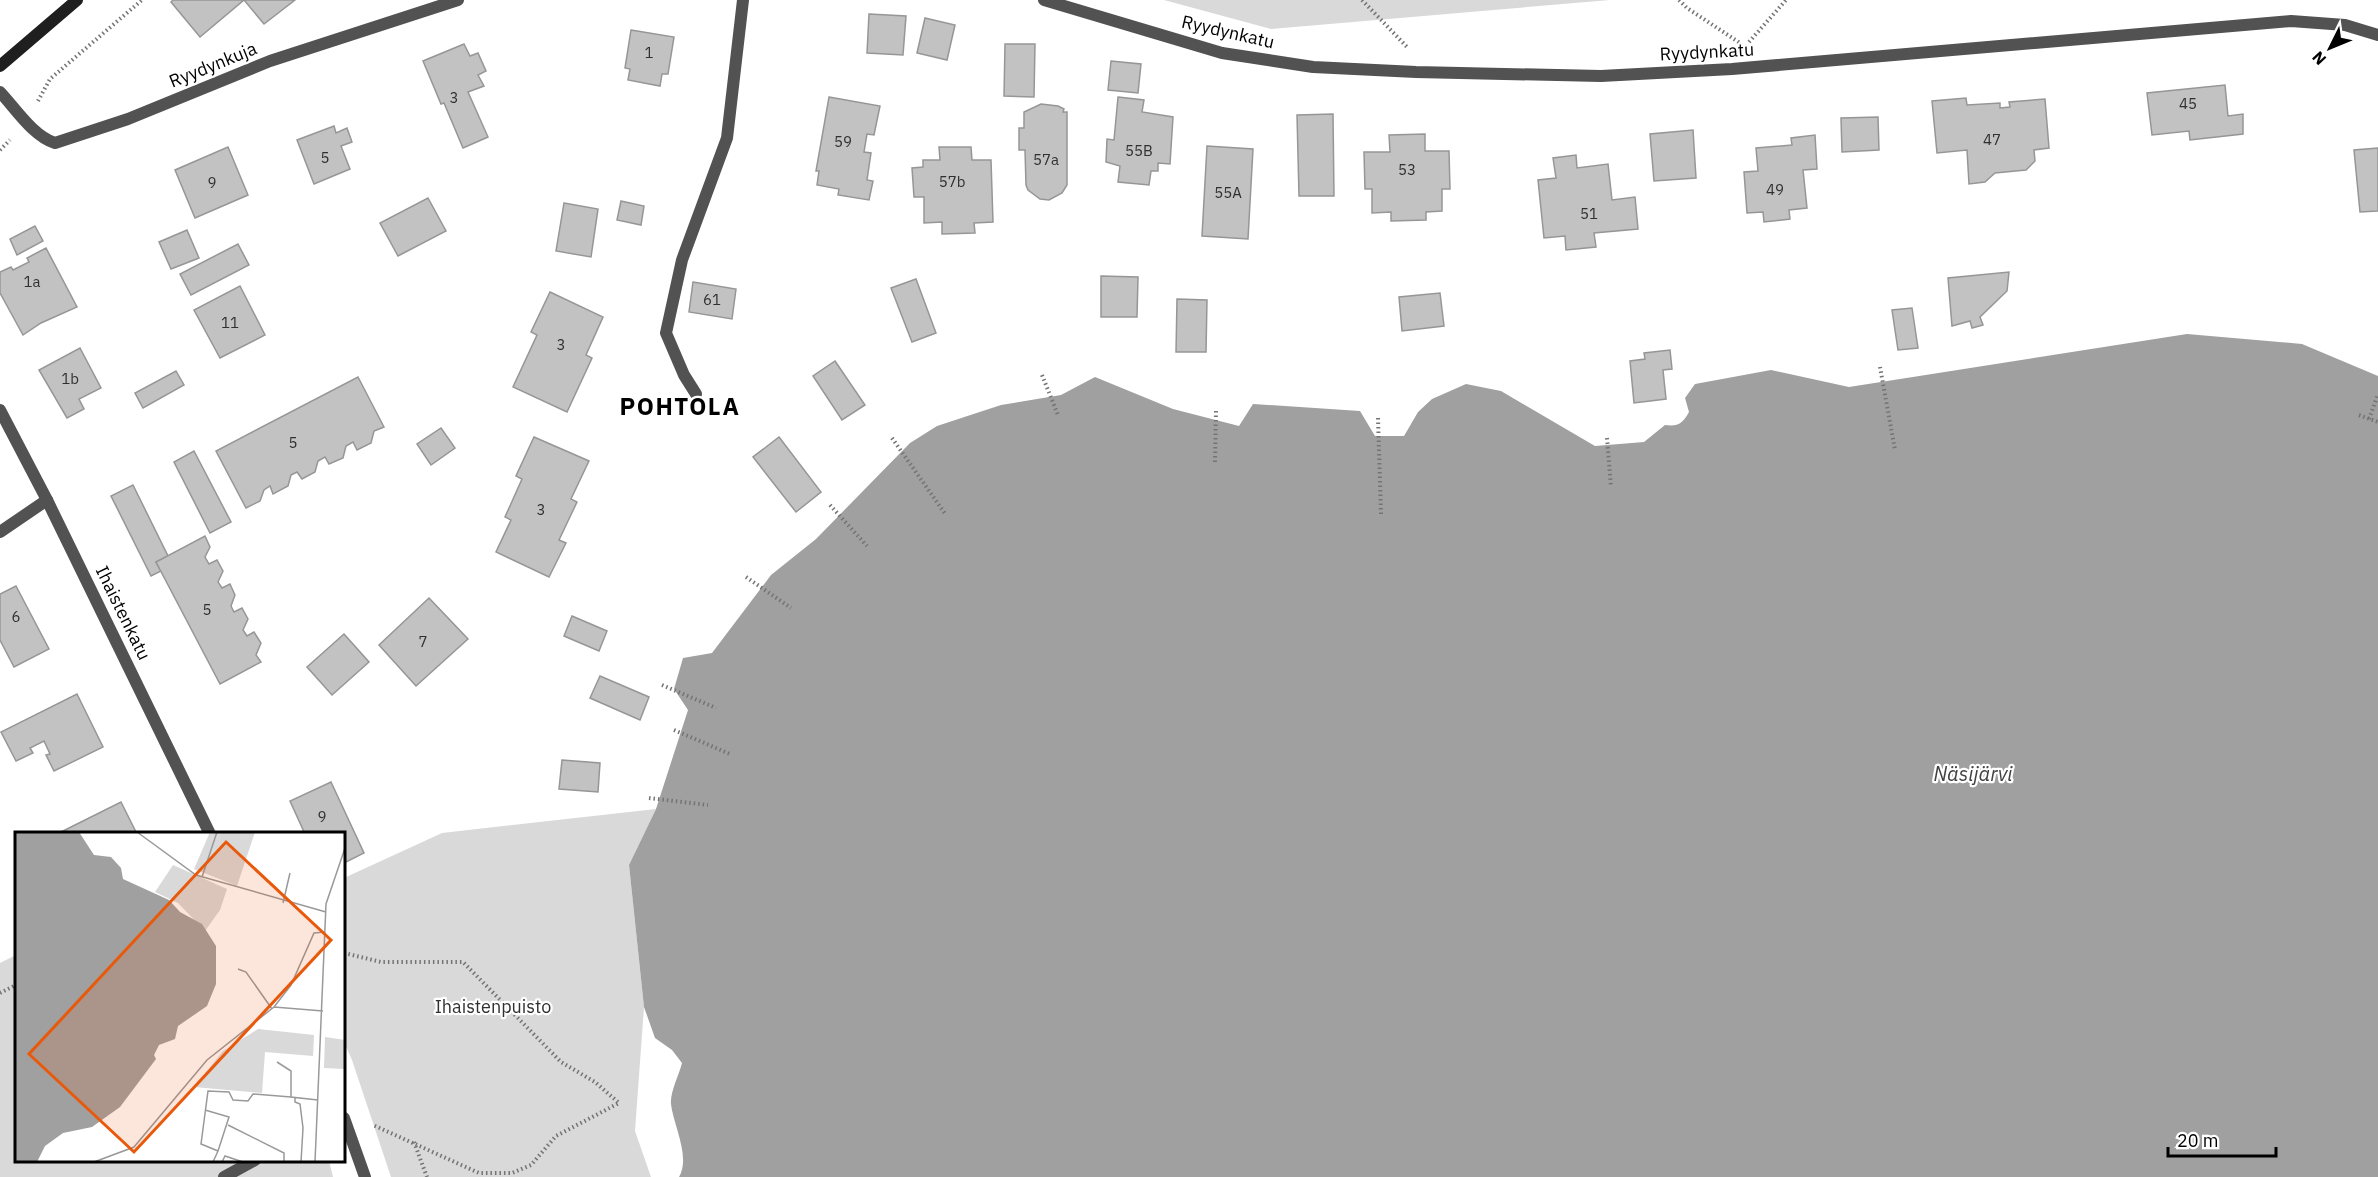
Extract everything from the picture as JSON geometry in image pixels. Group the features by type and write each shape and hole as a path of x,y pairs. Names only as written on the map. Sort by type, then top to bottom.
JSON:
{"main road":[{"path":"0,66 77,0"}],"street":[{"name":"Ryydynkuja","path":"0,92 47,141 55,143 128,119 270,61 458,0"},
{"path":"696,394 684,375 666,333 682,260 727,138 743,0"},
{"name":"Ryydynkatu","path":"1044,0 1222,53 1313,67 1416,72 1600,76 1732,69 2291,21 2344,25 2378,36"},
{"name":"Ihaistenkatu","path":"0,410 47,500 209,832"},
{"path":"0,532 47,500"},
{"path":"345,1126 364,1177"},
{"path":"224,1177 253,1162"}],"path":[{"path":"0,150 28,122 50,79 142,0"},
{"path":"1362,0 1412,52 1416,72"},
{"path":"1679,0 1687,8 1745,46 1786,0"},
{"path":"1880,367 1895,450"},
{"path":"1042,375 1058,415"},
{"path":"2369,419 2378,394"},
{"path":"1215,462 1216,410"},
{"path":"2359,415 2378,422"},
{"path":"1378,418 1381,514"},
{"path":"892,438 946,515"},
{"path":"1607,438 1611,487"},
{"path":"830,505 867,546"},
{"path":"746,577 791,608"},
{"path":"663,686 716,708"},
{"path":"674,730 730,754"},
{"path":"649,798 708,805"},
{"path":"345,953 381,962 463,962 561,1062 595,1082 619,1103 556,1136 531,1165 512,1173 479,1173 366,1122 345,1123"},
{"path":"0,993 15,986"},
{"path":"414,1142 427,1177"}],"green space":[{"path":"1164,0 1610,0 1271,29"},
{"name":"Ihaistenpuisto","path":"656,809 629,865 644,1007 635,1131 651,1177 391,1177 345,1044 345,878 442,833"},
{"path":"15,956 15,1162 329,1162 333,1177 0,1177 0,963"}],"water":[{"name":"Näsijärvi","path":"2187,334 2302,344 2378,376 2378,1177 679,1177 683,1160 682,1150 671,1099 682,1063 672,1050 655,1038 644,1007 629,865 656,809 688,710 674,689 683,658 712,653 771,575 816,539 910,443 937,426 1001,405 1061,395 1095,377 1173,409 1239,426 1253,404 1360,411 1375,436 1404,436 1418,412 1432,399 1466,384 1501,391 1595,446 1644,442 1665,425 1680,423 1689,412 1685,398 1695,384 1771,370 1849,387"}],"building":[{"path":"173,0 244,0 200,37 171,2"},
{"path":"244,0 295,0 264,24"},
{"path":"869,14 906,16 903,55 867,53"},
{"path":"925,18 955,25 947,60 917,53"},
{"path":"631,30 674,37 668,74 662,74 660,86 628,80 630,69 625,68"},
{"path":"464,44 470,56 478,53 486,71 478,75 484,86 468,92 488,137 463,148 423,61"},
{"path":"1005,44 1035,44 1034,97 1004,96"},
{"path":"1111,61 1141,64 1138,93 1108,90"},
{"path":"2225,85 2228,116 2243,114 2243,134 2190,140 2189,131 2152,135 2147,93"},
{"path":"829,97 880,106 874,135 867,134 864,152 871,153 867,180 873,181 869,200 838,195 839,189 817,185 819,171 816,171"},
{"path":"1118,97 1144,100 1142,112 1173,117 1170,164 1158,163 1158,171 1151,171 1149,185 1118,182 1120,166 1106,162 1107,139 1114,140"},
{"path":"1966,98 1967,105 2000,103 2000,108 2010,107 2009,102 2045,99 2049,148 2034,150 2035,161 2026,170 1995,173 1985,182 1969,184 1967,150 1937,153 1932,101"},
{"path":"1041,104 1058,106 1064,109 1063,112 1067,112 1067,185 1062,193 1049,200 1040,199 1028,190 1025,150 1019,150 1019,128 1024,128 1024,112"},
{"path":"1333,114 1334,196 1299,196 1297,115"},
{"path":"1878,117 1879,150 1842,152 1841,118"},
{"path":"334,126 336,133 347,128 352,142 341,146 350,169 314,184 297,140"},
{"path":"1693,130 1696,178 1654,181 1650,134"},
{"path":"1425,134 1425,151 1449,151 1450,189 1442,189 1442,211 1426,212 1426,220 1391,221 1391,212 1372,213 1372,189 1365,189 1364,152 1390,152 1389,135"},
{"path":"1815,135 1817,169 1803,170 1807,208 1789,210 1790,219 1764,222 1763,212 1747,213 1744,172 1758,171 1756,148 1792,145 1791,138"},
{"path":"1207,146 1253,149 1248,239 1202,236"},
{"path":"228,147 248,195 195,218 175,170"},
{"path":"939,147 971,147 972,160 991,160 993,222 974,223 975,233 942,234 942,222 924,223 924,197 914,197 912,168 923,167 923,160 940,160"},
{"path":"2378,148 2378,211 2360,212 2354,150"},
{"path":"1576,155 1577,168 1608,164 1612,200 1635,197 1638,229 1594,233 1596,247 1566,250 1565,236 1544,238 1538,180 1556,178 1553,158"},
{"path":"428,198 446,231 398,256 380,223"},
{"path":"621,201 644,206 641,225 617,220"},
{"path":"564,203 598,209 591,257 556,251"},
{"path":"35,226 43,241 17,255 10,239"},
{"path":"187,230 199,258 171,269 159,242"},
{"path":"238,244 249,265 191,295 180,274"},
{"path":"46,248 77,307 41,323 23,335 0,293 0,272 11,267 13,270 29,262 27,258"},
{"path":"2009,272 2007,291 1980,317 1983,325 1972,328 1970,321 1952,326 1948,278"},
{"path":"1101,276 1138,277 1137,317 1101,317"},
{"path":"916,279 936,333 912,342 891,288"},
{"path":"693,282 736,289 732,319 689,312"},
{"path":"240,286 265,335 220,358 194,310"},
{"path":"550,292 603,317 586,355 592,358 567,412 513,387 537,335 531,332"},
{"path":"1440,293 1444,326 1402,331 1399,297"},
{"path":"1177,299 1207,300 1206,352 1176,352"},
{"path":"1912,308 1918,348 1898,350 1892,310"},
{"path":"80,348 101,388 79,399 84,409 67,418 39,370"},
{"path":"1670,350 1672,369 1663,370 1666,399 1634,403 1630,361 1645,359 1644,353"},
{"path":"835,361 865,405 842,420 813,376"},
{"path":"176,371 184,385 143,408 135,393"},
{"path":"358,377 384,427 374,431 371,443 357,450 353,442 346,446 343,458 329,464 325,457 318,461 315,472 302,479 297,472 291,475 288,486 273,494 270,486 264,490 260,501 246,508 216,451"},
{"path":"441,428 455,448 431,465 417,444"},
{"path":"534,437 589,461 571,499 577,502 559,540 566,543 549,577 496,552 511,520 505,517 522,479 516,476"},
{"path":"779,437 821,492 796,512 753,457"},
{"path":"194,451 231,522 210,533 174,462"},
{"path":"133,485 168,556 156,562 161,571 151,576 111,496"},
{"path":"205,536 210,547 205,557 209,564 217,560 223,571 218,582 222,588 230,584 235,595 231,606 234,612 242,608 248,619 243,630 247,636 254,632 261,643 256,655 261,662 220,684 156,562"},
{"path":"16,586 49,649 14,667 0,640 0,594"},
{"path":"429,598 468,639 416,686 379,645"},
{"path":"572,616 607,631 599,651 564,636"},
{"path":"344,634 369,662 332,695 307,667"},
{"path":"600,676 649,697 640,720 590,698"},
{"path":"77,694 103,747 54,771 46,755 50,754 44,741 30,748 33,753 16,761 1,732"},
{"path":"562,760 600,763 598,792 559,789"},
{"path":"331,782 364,853 345,862 345,832 304,832 290,801"},
{"path":"121,802 136,832 61,832"}],"district":[{"name":"POHTOLA","path":"680,407"}]}
